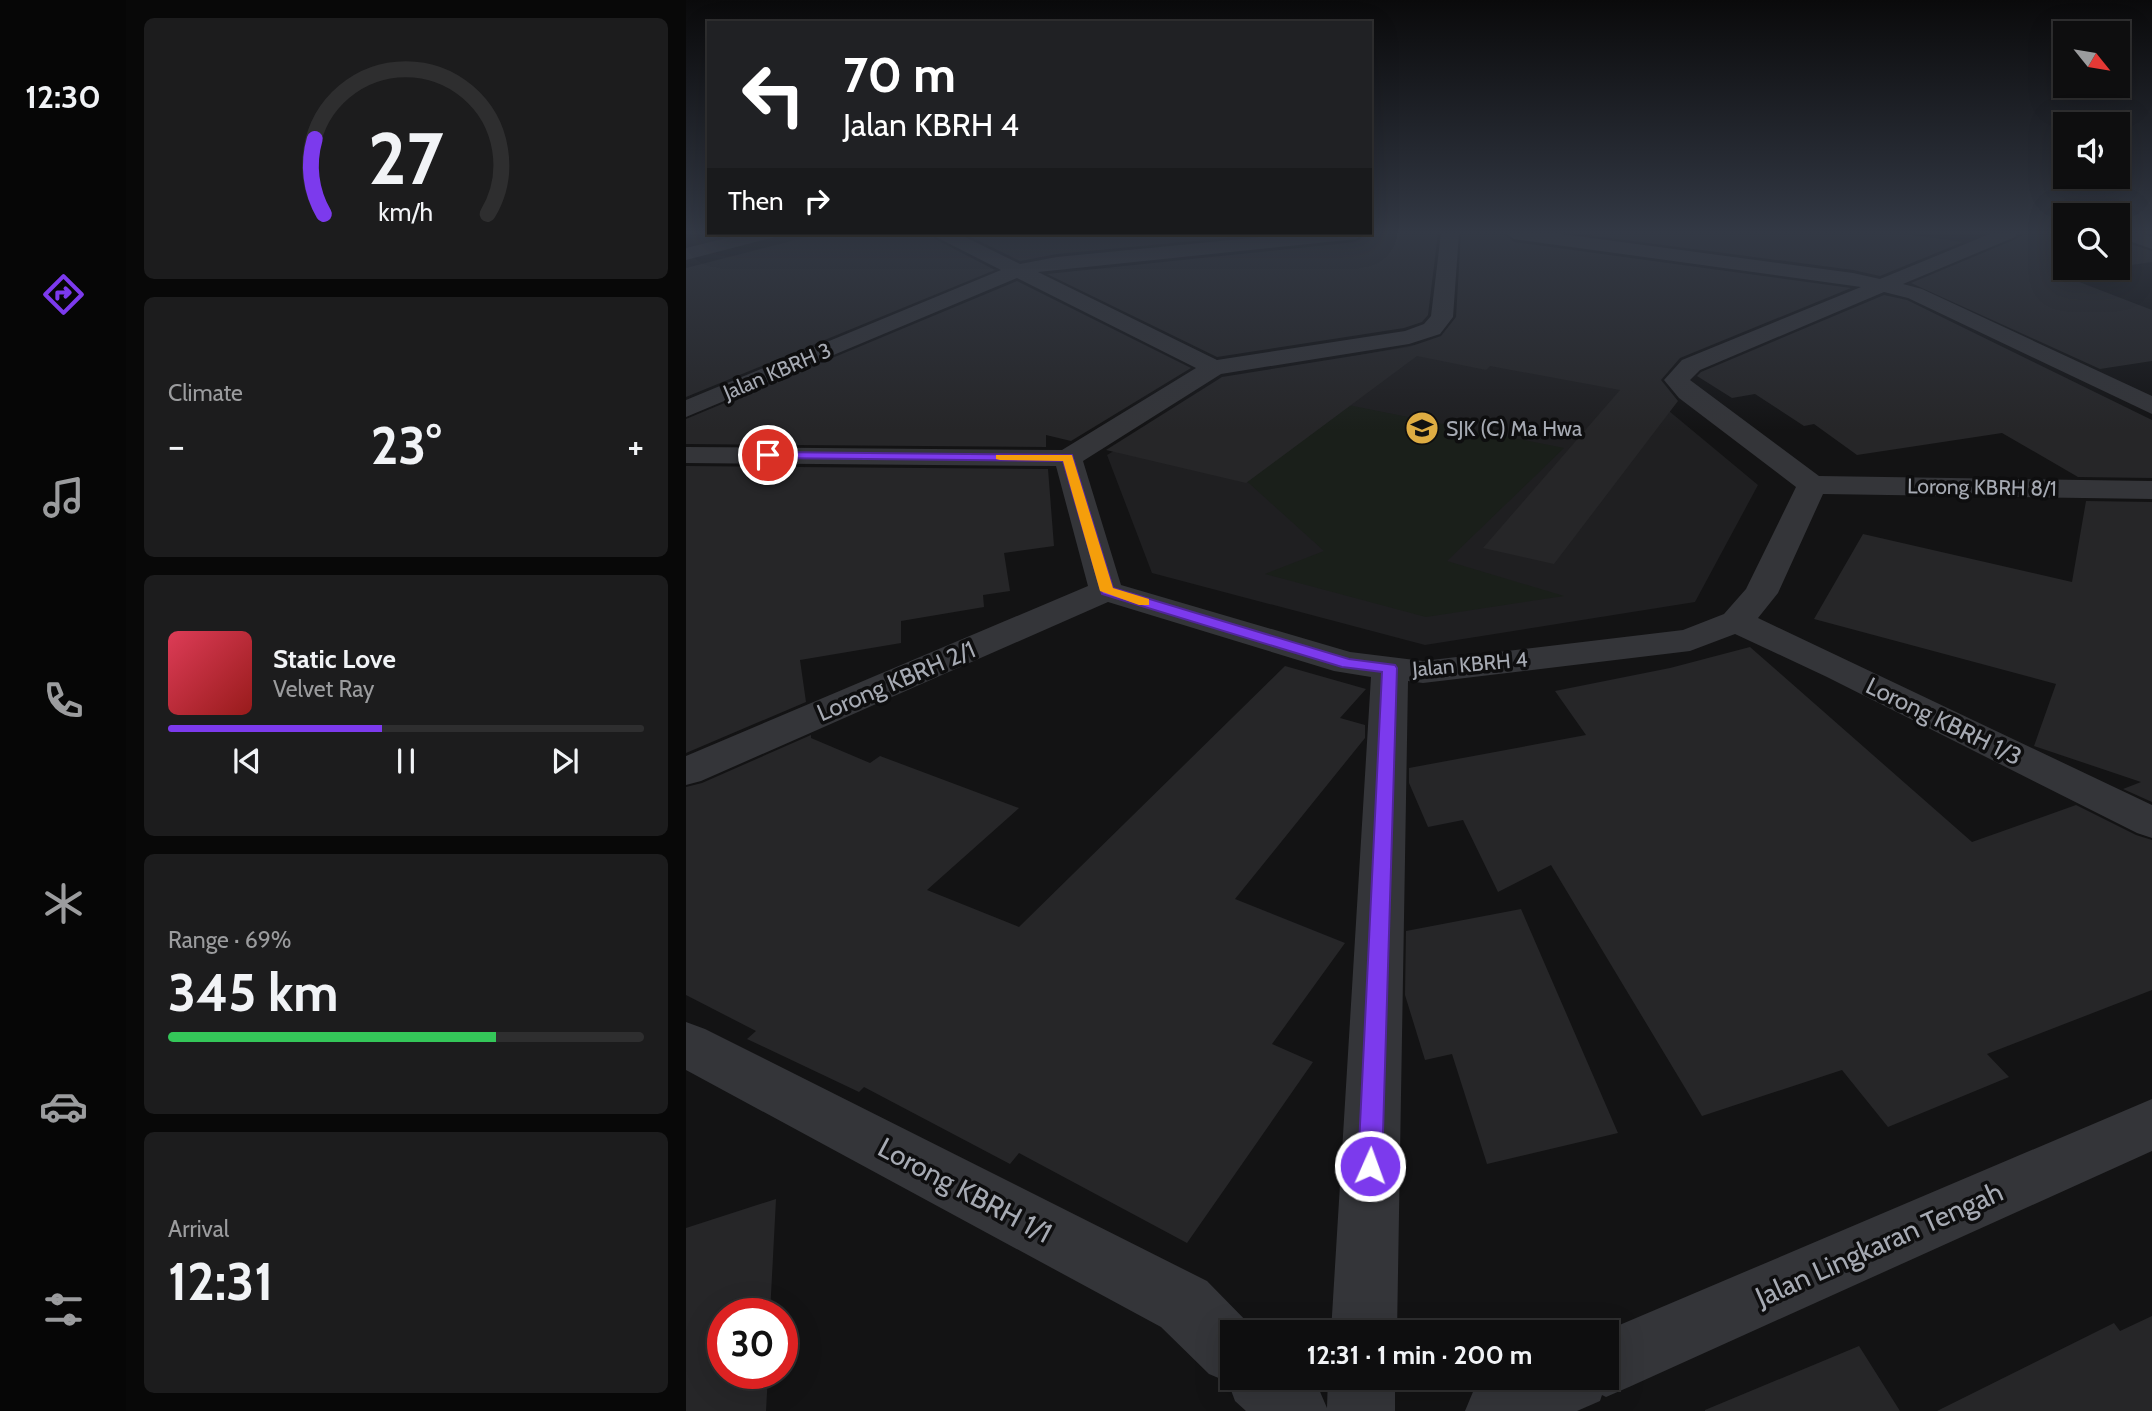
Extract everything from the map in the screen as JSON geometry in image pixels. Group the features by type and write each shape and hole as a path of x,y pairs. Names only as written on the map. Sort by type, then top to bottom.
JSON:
{"street":[{"name":"Jalan KBRH 3","path":"686,409 949,299"},
{"path":"1076,299 1214,368"},
{"path":"686,455 1068,458 1214,368 1409,337 1432,329 1442,317 1444,299"},
{"path":"1812,485 1688,393 1676,380 1691,365 1851,299"},
{"path":"1927,299 2152,406"},
{"path":"1068,458 1107,591"},
{"name":"Lorong KBRH 8/1","path":"1812,485 2152,490"},
{"name":"Jalan KBRH 4","path":"1107,591 1348,663 1423,672 1690,640 1736,621 1761,593 1812,485"},
{"name":"Lorong KBRH 2/1","path":"686,772 1107,591"},
{"name":"Lorong KBRH 1/3","path":"1736,621 1840,669 2152,823"},
{"path":"1364,1320 1390,668"},
{"name":"Lorong KBRH 1/1","path":"686,1044 1184,1304 1220,1339"},
{"name":"Jalan Lingkaran Tengah","path":"1619,1358 2152,1124"},
{"path":"1272,1390 1294,1411"},
{"path":"1361,1411 1362,1390"},
{"path":"1499,1411 1547,1390"}],"shaded area":[{"name":"SJK (C) Ma Hwa","path":"1436,341 1675,356 1654,379 1657,401 1758,485 1695,602 1425,645 1152,573 1107,455 1241,377"},
{"path":"1343,404 1564,448 1447,561 1564,596 1426,617 1265,574 1324,551 1240,475"}],"building":[{"path":"686,299 925,299 686,397"},
{"path":"974,299 1053,299 1191,368 1071,441 1046,435 1046,447 686,444 686,419"},
{"path":"1098,299 1430,299 1428,315 1422,322 1404,328 1217,357"},
{"path":"1457,299 1825,299 1680,358 1661,380 1678,401 1554,564 1483,548 1620,390 1490,366 1486,370 1417,356 1246,483 1106,450 1222,377 1409,347 1441,336 1456,317"},
{"path":"1875,299 1907,300 2152,420 2152,478 2078,477 2002,433 1857,455 1814,424 1804,426 1755,394 1732,398 1697,376"},
{"path":"1946,299 2123,299 2152,310 2152,361 2100,369"},
{"path":"686,466 1048,469 1054,546 1004,553 1010,591 983,595 984,607 901,621 901,643 800,660 806,702 686,753"},
{"path":"2086,501 2152,502 2152,802 2123,789 2141,782 2034,746 2056,684 1814,619 1863,534 2072,582"},
{"path":"1750,647 1972,842 2076,805 2136,835 2152,840 2152,990 1987,1054 2009,1077 1888,1127 1842,1070 1702,1116 1551,865 1498,892 1463,820 1428,827 1409,783 1409,768 1586,735 1555,691 1670,668"},
{"path":"1285,666 1366,689 1340,718 1365,725 1365,738 1235,899 1345,943 1272,1044 1313,1062 1187,1243 1019,1153 1010,1164 864,1087 859,1092 747,1039 756,1031 686,995 686,787 702,783 811,735 811,738 870,763 880,756 1019,808 927,890 1019,927"},
{"path":"1521,909 1618,1133 1487,1164 1452,1054 1425,1060 1405,995 1406,931"},
{"path":"776,1199 771,1298 707,1298 707,1389 767,1389 766,1411 686,1411 686,1228"},
{"path":"2152,1316 2152,1411 1937,1411 2114,1323 2120,1331"},
{"path":"1859,1346 1900,1411 1705,1411 1705,1410"}],"slow traffic":[{"path":"1000,457 1068,458 1107,591 1144,602"}],"place":[{"name":"SJK (C) Ma Hwa","path":"1422,428"}],"route":[{"path":"768,455 1068,458 1107,591 1348,663 1390,668 1370,1166"}]}
